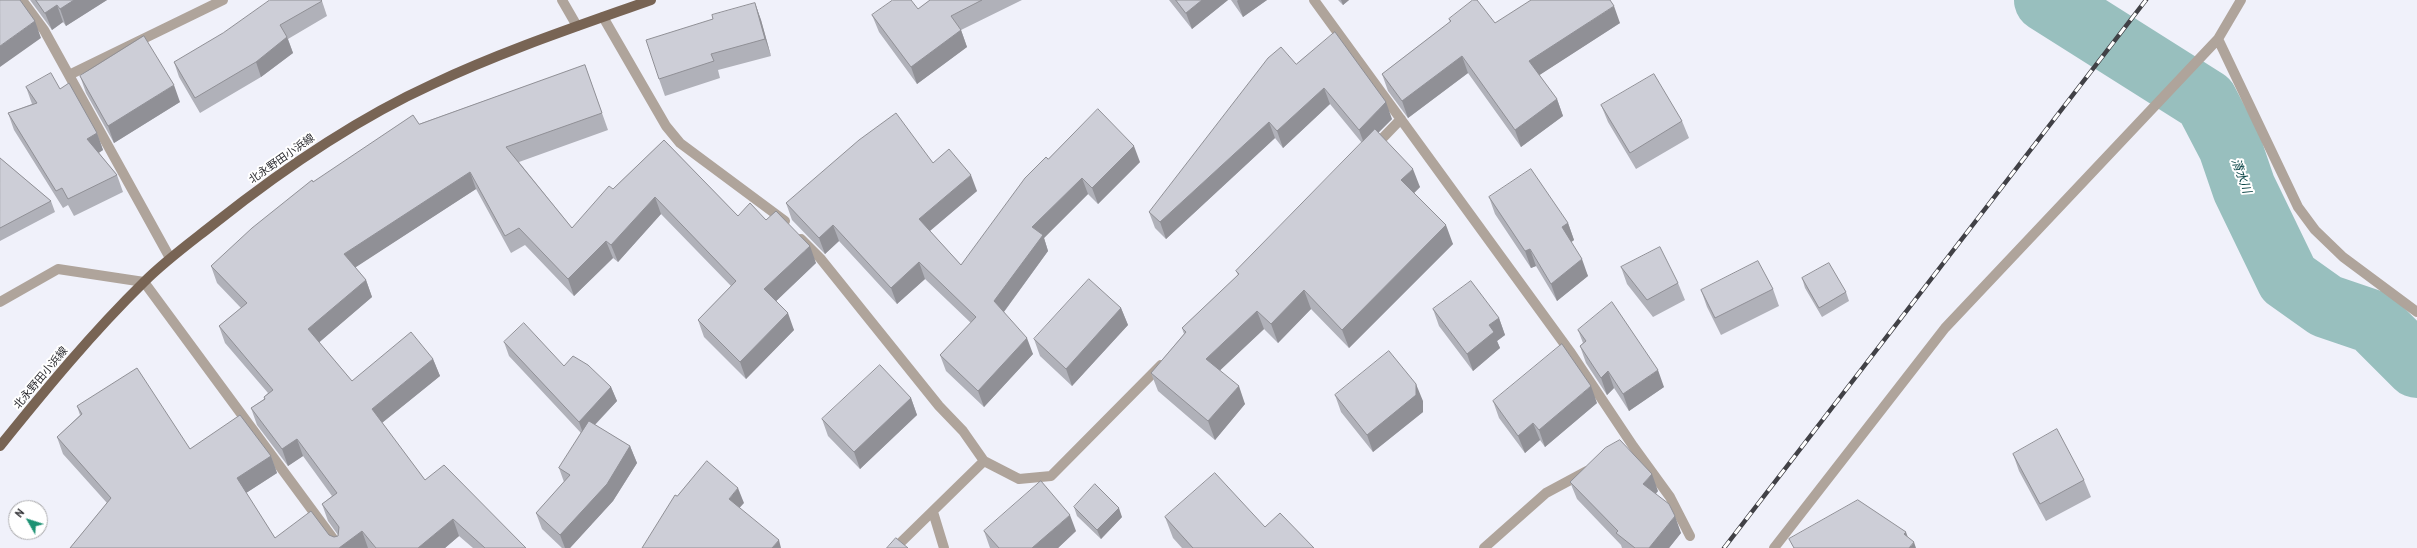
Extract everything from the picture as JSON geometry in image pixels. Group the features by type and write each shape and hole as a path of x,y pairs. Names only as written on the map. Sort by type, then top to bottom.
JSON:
{"main road":[{"name":"北永野田小浜線","path":"0,446 66,365 144,282 170,258 245,199 310,152 369,117 432,84 577,26 651,0"}],"street":[{"path":"22,0 44,30 170,258"},
{"path":"69,75 223,0"},
{"path":"562,0 577,26"},
{"path":"1314,0 1570,353 1629,448 1670,497 1690,536"},
{"path":"1774,548 1945,328 2218,40 2241,0"},
{"path":"603,17 666,126 680,143 780,216 820,258 939,406 962,431 984,461 1019,479 1052,476 1168,357"},
{"path":"2218,40 2298,207 2315,230 2344,257 2417,312"},
{"path":"1368,153 1401,119"},
{"path":"0,302 58,269 144,282 340,548"},
{"path":"894,548 933,512 984,461"},
{"path":"1484,548 1546,493 1599,464"},
{"path":"933,512 944,548"}],"building":[{"path":"0,0 20,0 35,21 0,46"},
{"path":"36,0 74,0 60,9 57,5 45,13"},
{"path":"270,0 322,1 280,25 287,37 256,62 195,98 174,62 223,33"},
{"path":"893,0 911,0 918,9 930,0 982,0 951,16 961,30 911,67 872,15"},
{"path":"1176,0 1202,0 1186,13"},
{"path":"1473,0 1477,0 1495,23 1531,0 1610,0 1614,6 1529,61 1557,99 1515,130 1462,56 1402,101 1382,74 1451,21 1449,19"},
{"path":"755,3 765,39 711,54 714,61 659,79 646,40 713,19 712,15"},
{"path":"1335,32 1386,102 1359,130 1324,88 1277,131 1269,122 1160,222 1149,212 1268,58 1281,47 1296,64"},
{"path":"144,36 174,85 108,126 80,76"},
{"path":"585,65 602,113 506,147 572,228 609,186 613,189 664,140 738,216 750,203 766,220 776,211 810,246 764,289 788,313 740,362 698,320 736,281 655,197 611,245 606,241 568,279 519,228 505,236 470,172 344,254 366,280 308,329 352,381 411,332 433,359 372,409 425,480 444,465 526,548 485,548 453,519 418,548 376,548 362,531 339,548 70,548 111,498 57,437 82,414 77,406 137,368 190,449 240,415 271,456 237,478 275,538 311,511 329,535 334,537 338,536 339,527 322,504 337,493 297,439 282,449 251,408 265,399 264,397 273,390 219,326 247,303 211,266 252,228 312,180 313,182 413,115 419,124"},
{"path":"51,73 60,89 69,83 97,133 87,139 117,175 68,199 62,188 56,191 8,113 37,103 26,87"},
{"path":"1654,74 1682,121 1630,153 1601,105"},
{"path":"1098,109 1134,146 1092,188 1082,178 1032,227 1043,235 994,301 1027,338 978,391 940,355 976,317 919,262 891,288 833,225 819,238 786,203 859,140 896,113 933,163 949,149 971,175 919,219 961,265 1025,178 1046,157 1048,159"},
{"path":"1375,129 1413,169 1401,180 1446,225 1342,330 1304,290 1271,324 1257,311 1206,359 1239,386 1208,421 1151,373 1186,332 1182,328 1239,274 1236,271"},
{"path":"0,158 51,201 0,228"},
{"path":"1531,169 1568,223 1562,227 1582,259 1551,284 1530,249 1525,251 1489,197"},
{"path":"1660,247 1678,283 1647,300 1621,267"},
{"path":"1758,261 1773,289 1715,318 1701,290"},
{"path":"1829,263 1846,292 1819,308 1802,278"},
{"path":"1089,279 1121,308 1066,369 1034,339"},
{"path":"1471,281 1499,318 1489,325 1494,332 1467,354 1433,309"},
{"path":"1612,302 1658,370 1623,394 1608,371 1601,378 1580,346 1586,341 1578,330"},
{"path":"524,323 564,366 573,356 588,365 611,387 579,422 504,342"},
{"path":"1562,344 1591,386 1539,430 1533,423 1518,436 1493,401"},
{"path":"1389,351 1416,384 1416,395 1367,435 1335,395"},
{"path":"880,365 911,398 854,452 822,419"},
{"path":"589,421 630,446 607,484 560,535 536,513 570,475 559,468"},
{"path":"2057,429 2084,480 2040,504 2013,454"},
{"path":"1620,440 1652,474 1643,484 1669,504 1675,516 1649,548 1635,548 1616,533 1618,531 1570,482 1605,448"},
{"path":"707,461 738,488 729,499 779,540 772,548 642,548 675,495 677,496"},
{"path":"1215,473 1265,527 1280,513 1314,548 1193,548 1165,517"},
{"path":"1041,481 1070,515 1032,548 999,548 984,531"},
{"path":"1095,484 1119,508 1097,530 1074,507"},
{"path":"1858,500 1906,532 1904,534 1914,542 1909,548 1794,548 1789,539"},
{"path":"896,538 908,548 887,548"}],"waterway":[{"name":"清水川","path":"2046,0 2206,101 2230,147 2244,188 2288,279 2326,306 2373,322 2417,366"}],"railway":[{"path":"1724,548 2146,0"}]}
